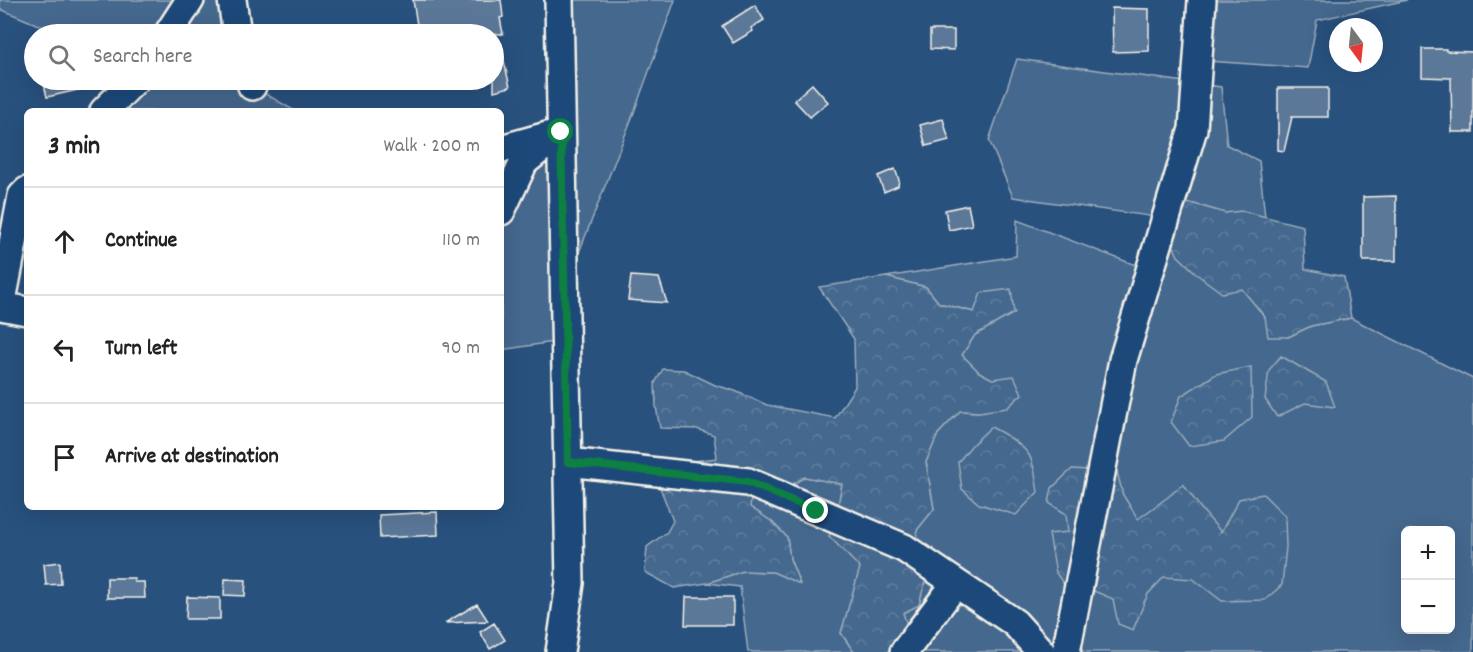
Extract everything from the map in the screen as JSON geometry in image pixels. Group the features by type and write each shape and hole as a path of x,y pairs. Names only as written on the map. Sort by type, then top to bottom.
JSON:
{"street":[{"path":"174,24 190,0"},
{"path":"232,0 236,24"},
{"path":"559,0 570,583 560,652"},
{"path":"1066,652 1123,360 1193,129 1202,0"},
{"path":"107,108 125,90"},
{"path":"504,148 561,132"},
{"path":"504,205 524,162 561,132"},
{"path":"9,307 24,201"},
{"path":"568,462 748,482 904,548 1015,623 1041,652"},
{"path":"904,652 956,583"}],"green space":[{"path":"0,0 232,0 236,24 36,24 0,9"},
{"path":"559,0 675,0 565,288 566,340 504,350 504,148 561,131"},
{"path":"1202,0 1407,0 1317,20 1308,68 1193,60"},
{"path":"1017,59 1221,87 1227,145 1259,161 1265,217 1242,212 1225,213 1194,204 1242,289 1265,317 1288,337 1311,326 1351,318 1473,379 1473,652 902,652 903,613 915,564 917,530 934,509 926,462 938,434 960,411 979,412 992,379 979,372 962,355 975,335 1014,313 974,312 939,303 926,287 886,277 1016,256 1017,220 1138,266 1157,217 1013,197 989,140"},
{"path":"125,90 259,90 290,108 107,108"},
{"path":"1171,203 1194,204 1225,213 1242,211 1303,226 1305,269 1344,277 1351,318 1311,326 1288,337 1268,337 1265,317 1242,289 1222,293 1178,256 1164,225"},
{"path":"886,277 926,287 939,303 974,312 981,293 1011,289 1014,313 975,335 962,355 979,372 992,379 1014,376 1022,394 1007,408 979,412 960,411 938,434 926,462 934,509 917,530 915,564 925,581 919,605 903,613 909,631 902,652 854,652 841,633 860,568 829,536 842,484 805,477 788,487 754,475 750,507 771,521 787,537 790,559 800,584 773,572 743,571 707,583 674,588 645,572 647,547 667,532 673,521 659,485 693,461 717,458 714,435 697,429 660,428 655,383 663,369 684,370 767,405 835,418 855,387 854,339 819,287"},
{"path":"1281,356 1326,382 1335,407 1305,403 1277,417 1265,399 1269,370"},
{"path":"1251,367 1252,417 1224,441 1189,446 1171,422 1181,396 1216,374"},
{"path":"991,427 1021,446 1033,463 1038,492 1016,515 979,504 962,489 958,462"},
{"path":"1072,469 1117,472 1123,495 1138,519 1183,484 1221,532 1239,499 1263,494 1285,516 1286,547 1282,585 1265,600 1222,601 1193,579 1164,577 1148,594 1133,630 1118,624 1113,599 1094,591 1068,590 1056,573 1049,534 1068,532 1066,514 1049,503 1052,488"},
{"path":"754,474 805,477 842,484 838,506 860,568 841,633 854,652 748,652 740,587 707,583 743,571 773,572 799,583 790,559 787,537 771,521 750,507"}],"building":[{"path":"413,0 501,0 503,17 500,18 501,24 417,24"},
{"path":"755,5 764,20 751,28 753,31 733,43 722,26"},
{"path":"1112,8 1149,9 1149,51 1113,52"},
{"path":"930,30 954,30 954,50 930,49"},
{"path":"1422,49 1473,52 1473,132 1452,132 1451,78 1422,77"},
{"path":"504,61 510,87 504,88"},
{"path":"812,84 828,102 810,117 794,100"},
{"path":"1278,88 1328,88 1328,117 1292,117 1284,151 1278,150"},
{"path":"45,90 78,90 47,97"},
{"path":"943,119 949,140 926,146 920,125"},
{"path":"895,169 899,180 898,186 884,192 878,176"},
{"path":"1396,196 1396,261 1363,261 1363,197"},
{"path":"968,205 972,225 949,230 945,210"},
{"path":"631,276 659,278 667,303 628,300"},
{"path":"437,512 438,535 380,538 379,515"},
{"path":"60,562 61,584 46,585 44,564"},
{"path":"107,578 134,578 134,582 144,582 145,598 107,598"},
{"path":"225,579 246,580 245,596 224,595"},
{"path":"187,597 220,598 220,619 186,619"},
{"path":"686,597 733,597 733,625 685,625"},
{"path":"477,604 488,621 445,623"},
{"path":"494,623 505,640 490,649 480,632"}],"route":[{"path":"561,132 568,462 748,482 816,511"}]}
